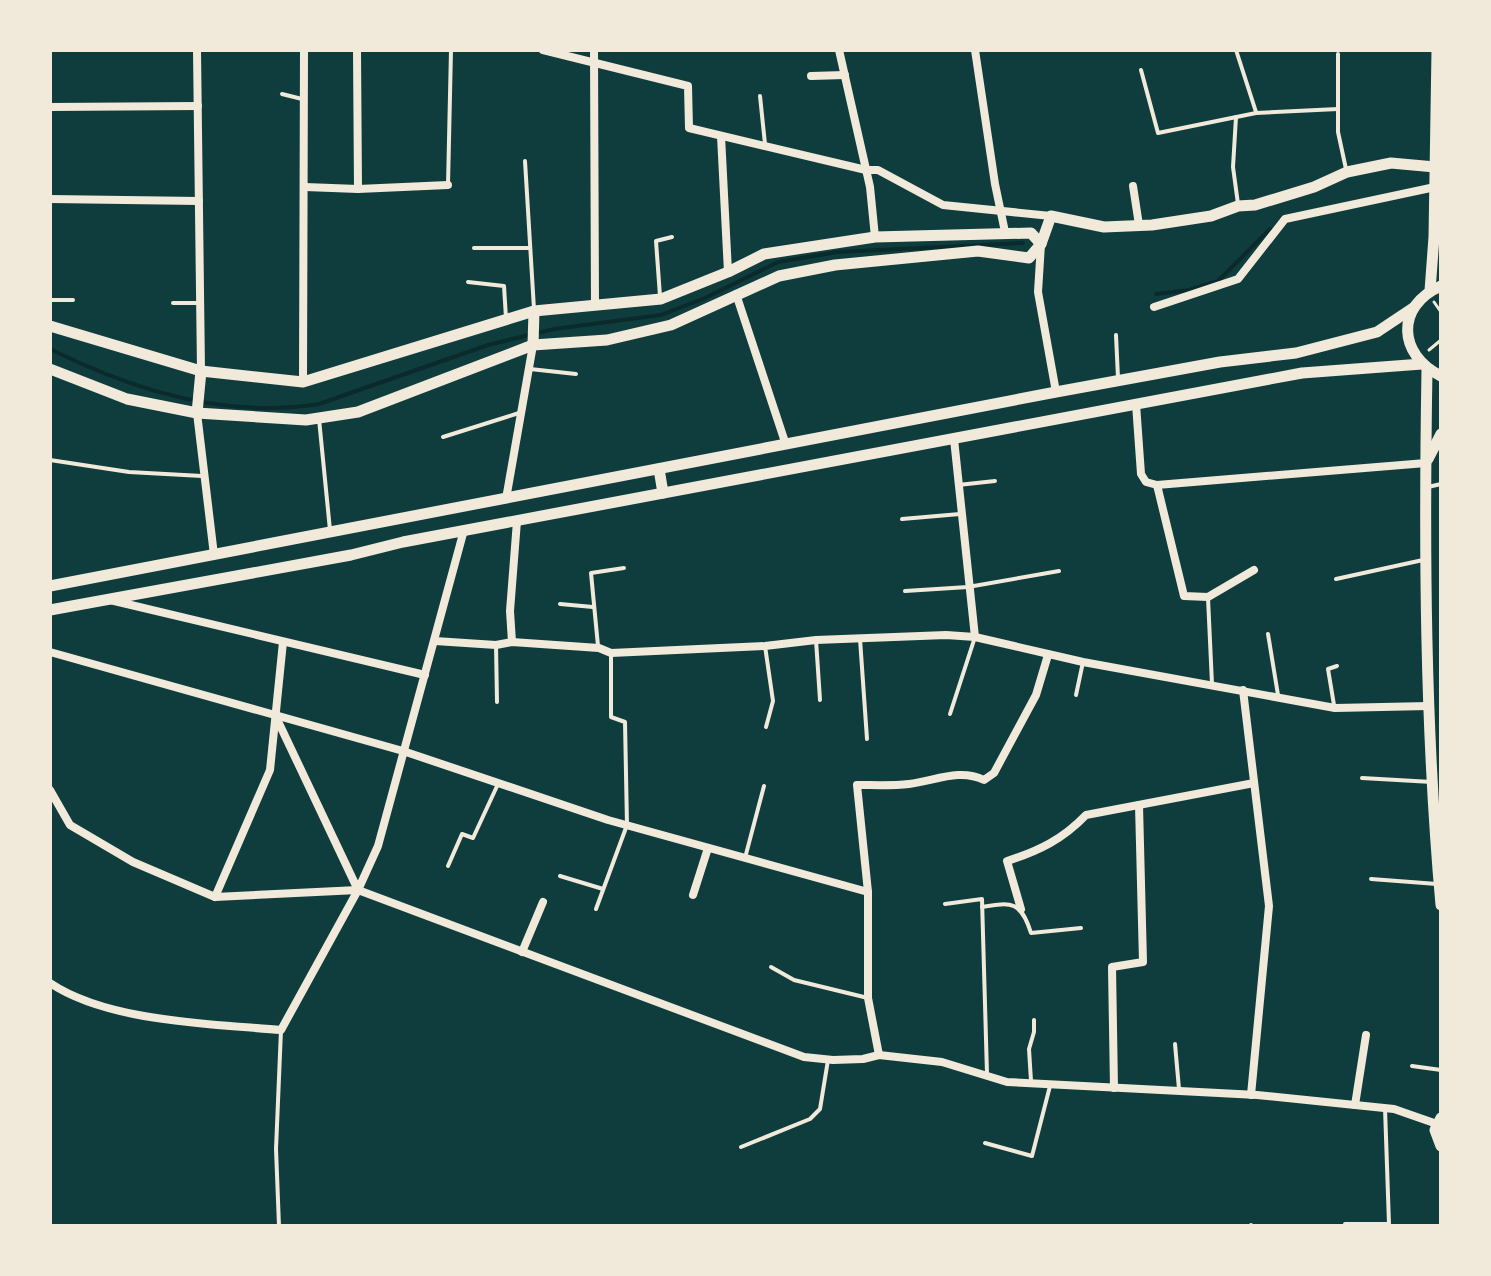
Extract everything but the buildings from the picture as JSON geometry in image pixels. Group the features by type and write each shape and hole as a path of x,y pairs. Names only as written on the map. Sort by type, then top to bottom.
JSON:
{"street":[{"path":"197,50 201,371 197,413 214,555"},
{"path":"303,382 304,50"},
{"path":"357,50 358,189"},
{"path":"543,50 688,86 689,128 866,170 878,170 943,205 1051,216 1104,227 1211,216 1314,187 1347,172 1391,163 1435,167"},
{"path":"594,50 595,306"},
{"path":"839,50 866,170 875,237"},
{"path":"975,50 1005,232"},
{"path":"50,586 1056,392 1220,362 1296,353 1377,332 1419,309 1437,291 1437,50"},
{"path":"811,76 845,75"},
{"path":"50,107 198,106"},
{"path":"721,136 728,272 786,445"},
{"path":"305,187 358,189 448,185"},
{"path":"1133,186 1139,225"},
{"path":"1154,307 1238,279 1285,219 1435,187"},
{"path":"50,199 199,201"},
{"path":"1051,216 1041,244 1038,292 1056,392"},
{"path":"50,326 201,371 303,382 534,311 661,299 764,254 875,237 1005,232 1031,233 1041,244"},
{"path":"50,369 127,399 197,413 306,420 358,412 533,345 607,340 671,325 779,276 835,265 978,251 1029,258 1041,244"},
{"path":"1419,309 1408,335 1411,348 1425,367 1441,376"},
{"path":"506,499 533,345 534,311"},
{"path":"50,610 1302,373 1425,367"},
{"path":"1425,367 1426,560 1435,690 1429,706 1441,905"},
{"path":"1136,404 1141,474 1146,482 1157,485 1426,463"},
{"path":"1426,463 1441,434"},
{"path":"954,439 975,637"},
{"path":"659,469 663,493"},
{"path":"1157,485 1184,596 1208,597 1254,570"},
{"path":"512,642 510,611 517,521"},
{"path":"50,983 70,996 162,1020 281,1030 358,890 378,846 464,530"},
{"path":"106,599 425,675"},
{"path":"435,641 496,645 512,642 599,648 611,653 946,635 975,637 1083,662 1335,708 1429,706"},
{"path":"215,897 270,770 283,642"},
{"path":"50,652 403,751 627,825 868,892"},
{"path":"879,1055 868,998 868,892 857,785 905,784 960,773 984,780 994,773 1025,720 1048,655"},
{"path":"1243,690 1269,906 1251,1095"},
{"path":"276,717 358,890"},
{"path":"1021,909 1007,861 1039,851 1070,832 1086,815 1254,783"},
{"path":"50,790 70,825 133,862 215,897 358,890 804,1057 828,1060 863,1059 879,1055 942,1062 1007,1082 1251,1095 1385,1108 1439,1121 1436,1136 1441,1146"},
{"path":"1114,1088 1112,967 1143,962 1139,805"},
{"path":"693,895 708,848"},
{"path":"522,952 543,902"},
{"path":"1355,1105 1366,1035"}],"lane":[{"path":"448,185 451,50"},
{"path":"1236,50 1256,113"},
{"path":"1338,54 1338,132 1347,172"},
{"path":"1141,70 1158,133 1256,113 1338,109"},
{"path":"282,94 302,99"},
{"path":"760,96 766,147"},
{"path":"1236,117 1233,167 1238,206"},
{"path":"525,161 534,311"},
{"path":"661,299 656,241 672,237"},
{"path":"474,248 530,248"},
{"path":"468,282 504,286 507,320"},
{"path":"50,300 73,300"},
{"path":"173,303 200,303"},
{"path":"1116,335 1119,381"},
{"path":"529,369 576,374"},
{"path":"443,437 521,412"},
{"path":"319,418 330,532"},
{"path":"50,460 129,472 205,476"},
{"path":"957,485 995,481"},
{"path":"1426,488 1441,484"},
{"path":"902,519 962,514"},
{"path":"1336,579 1426,560"},
{"path":"599,648 591,573 624,568"},
{"path":"905,591 968,587 1059,571"},
{"path":"1208,597 1212,684"},
{"path":"560,604 593,607"},
{"path":"1268,634 1278,698"},
{"path":"950,714 975,637"},
{"path":"860,639 867,739"},
{"path":"816,640 820,700"},
{"path":"496,645 497,702"},
{"path":"765,646 773,701 766,727"},
{"path":"596,909 627,825 625,722 611,717 611,653"},
{"path":"1076,695 1083,662"},
{"path":"1335,708 1328,669 1337,666"},
{"path":"1362,778 1433,782"},
{"path":"448,866 462,834 473,838 498,784"},
{"path":"745,858 764,786"},
{"path":"560,876 603,889"},
{"path":"1371,879 1439,884"},
{"path":"945,904 982,899 987,1076"},
{"path":"982,907 1012,904 1021,909 1031,933 1081,928"},
{"path":"771,967 794,980 868,998"},
{"path":"1031,1083 1029,1049 1034,1020"},
{"path":"279,1226 276,1149 281,1030"},
{"path":"1175,1044 1179,1091"},
{"path":"741,1147 810,1119 820,1109 828,1060"},
{"path":"1412,1066 1441,1070"},
{"path":"985,1143 1032,1156 1050,1084"},
{"path":"1345,1224 1389,1224 1385,1108"}],"path":[{"path":"1419,309 1437,291"},
{"path":"1422,342 1436,359"}],"waterway":[{"path":"1156,294 1189,290 1218,281 1270,229"},
{"path":"50,349 114,377 181,398 250,408 284,408 319,404 488,345 554,329 661,315 705,298 778,262 838,252 1023,243"}]}
